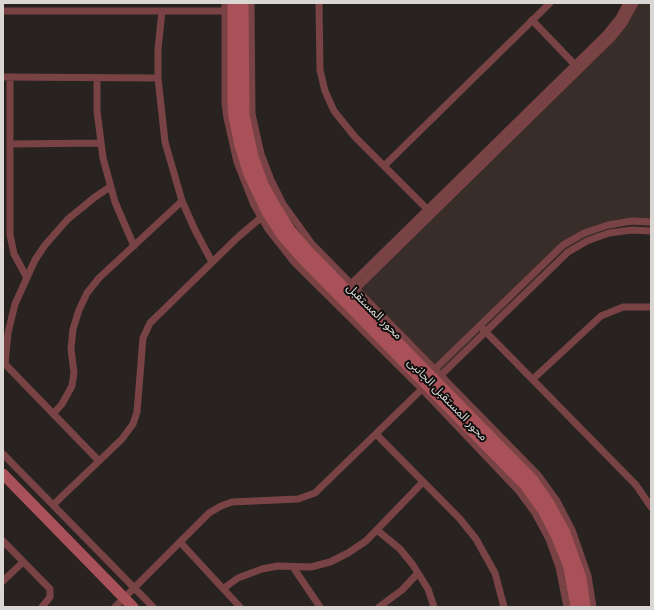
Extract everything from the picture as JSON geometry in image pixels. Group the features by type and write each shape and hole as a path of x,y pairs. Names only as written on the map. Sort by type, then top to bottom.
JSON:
{"street":[{"path":"225,3 231,9"},
{"name":"محور المستقبل","path":"243,3 242,102 246,129 258,170 276,208 290,230 306,250 431,379 522,468 542,492 558,519 571,548 580,578 586,607"},
{"path":"251,3 250,102 254,128 265,167 277,193 296,225 348,292"},
{"path":"319,3 320,70 325,91 334,111 342,123 433,215"},
{"path":"384,166 550,3"},
{"path":"348,292 433,215 577,67 613,26 627,3"},
{"path":"348,292 427,209 618,30 635,3"},
{"path":"3,12 162,12 231,9"},
{"name":"محور المستقبل","path":"231,9 233,103 237,131 249,174 264,215 291,246 348,292 361,323 431,379 534,497 550,523 563,551 572,580 576,607"},
{"path":"162,12 158,49 158,78 165,142 182,201 212,262"},
{"path":"532,20 577,67"},
{"path":"26,276 16,260 11,241 10,144 6,77 158,78"},
{"path":"97,78 97,111 100,143 110,187 120,217 134,246"},
{"path":"10,144 100,143"},
{"path":"99,461 4,363 11,318 26,276 45,246 68,219 110,187"},
{"path":"53,414 62,404 72,386 74,373 72,339 75,320 83,302 99,278 182,201"},
{"path":"53,505 126,434 136,418 144,338 147,327 212,262 264,215 276,240 294,262 361,323"},
{"path":"115,607 209,513 226,504 237,501 298,499 313,495 320,490 431,379 480,326 553,253 573,239 608,225 632,221 651,222"},
{"path":"431,379 486,332 559,260 577,246 609,233 632,230 651,231"},
{"path":"533,380 601,316 623,307 651,307"},
{"path":"480,326 636,485 651,507"},
{"name":"محور المستقبل الجانبى","path":"431,379 527,501 542,526 554,553 563,581 567,607"},
{"name":"محور المستقبل الجانبى","path":"431,379 527,462 557,501 578,545 588,576 593,607"},
{"path":"376,434 476,539 495,573 504,607"},
{"path":"3,454 153,607"},
{"path":"3,474 134,607"},
{"path":"224,588 238,578 254,571 270,567 311,567 340,558 357,547 376,530 423,482"},
{"path":"376,530 400,549 418,573 434,607"},
{"path":"3,542 50,589 50,598 42,607"},
{"path":"180,542 240,607"},
{"path":"3,581 23,562"},
{"path":"293,567 320,607"},
{"path":"379,607 402,590 418,573"}],"shaded area":[{"path":"631,3 651,3 651,226 629,225 609,229 580,241 562,252 431,381 346,294 606,38"}]}
